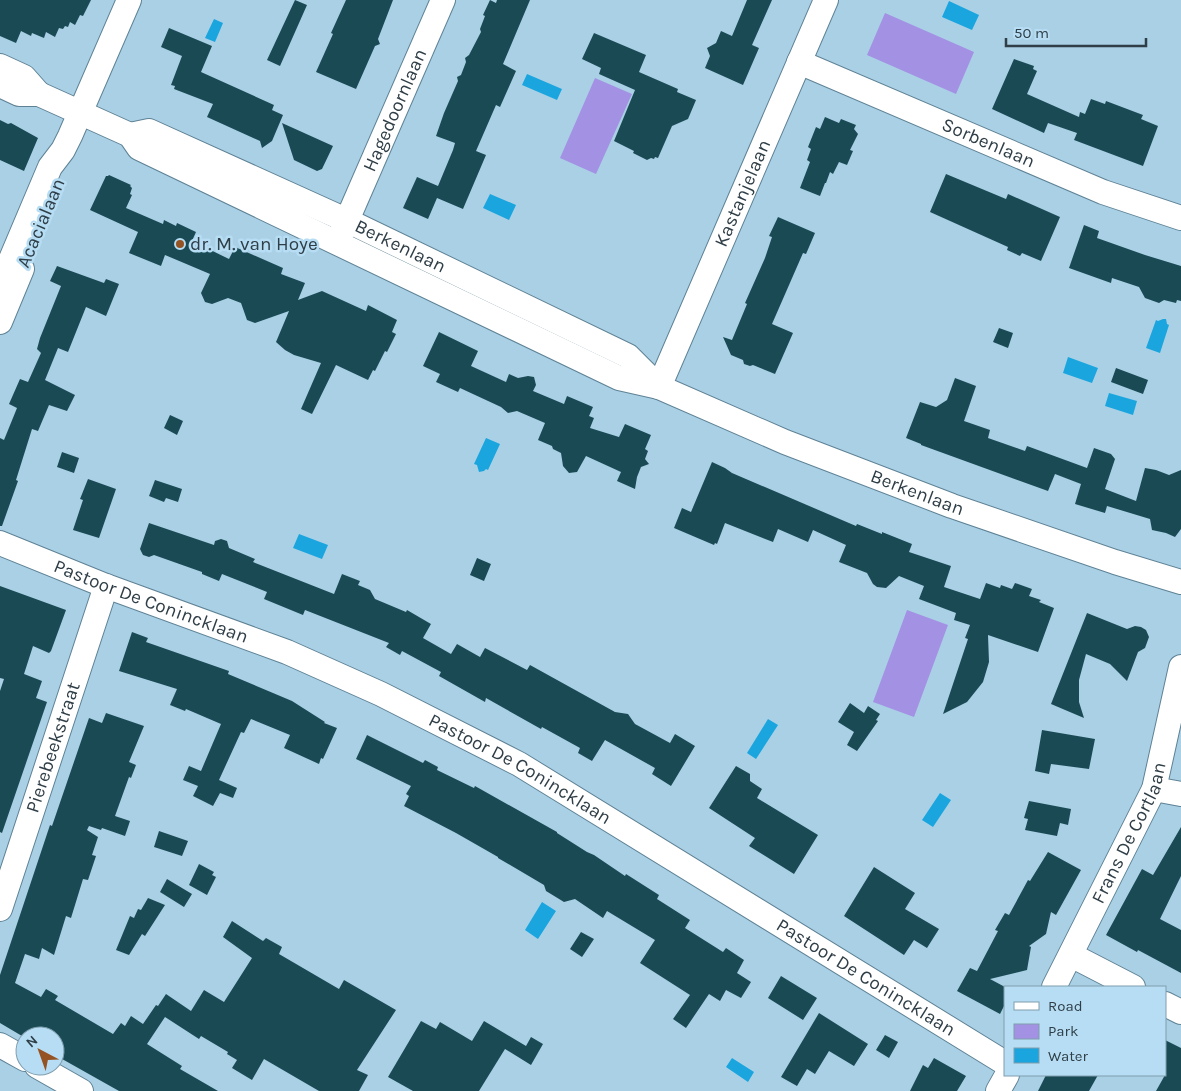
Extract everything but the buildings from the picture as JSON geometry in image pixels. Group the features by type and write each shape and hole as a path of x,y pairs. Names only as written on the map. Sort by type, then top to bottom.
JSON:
{"street":[{"name":"Acacialaan","path":"0,285 50,167 63,150 81,112 129,0"},
{"name":"Hagedoornlaan","path":"337,243 443,0"},
{"name":"Kastanjelaan","path":"660,386 826,0"},
{"name":"Sorbenlaan","path":"799,62 1103,192 1181,218"},
{"name":"Berkenlaan","path":"0,66 24,77 39,94"},
{"name":"Berkenlaan","path":"0,85 19,94 39,94 130,135 139,148 619,378 660,386 785,442 952,506 1114,562 1181,582"},
{"name":"Berkenlaan","path":"130,135 149,131 348,221 628,356 660,386"},
{"name":"Acacialaan","path":"0,322 63,172 63,150"},
{"name":"Pastoor De Conincklaan","path":"0,544 106,586 287,652 381,694 519,764 1004,1062"},
{"name":"Pierebeekstraat","path":"0,909 106,586"},
{"name":"Frans De Cortlaan","path":"1055,986 1154,789 1181,667"},
{"path":"1154,789 1181,794"},
{"path":"1071,955 1132,986"},
{"path":"1166,1004 1181,1012"},
{"path":"0,1045 15,1053"},
{"path":"998,1091 1006,1076"},
{"path":"41,1077 81,1091"}],"green space":[{"path":"885,13 974,52 956,94 867,55"},
{"path":"595,78 632,94 596,174 560,158"},
{"path":"907,610 948,625 914,717 873,702"}],"water":[{"path":"949,1 979,15 972,30 942,17"},
{"path":"214,19 223,23 215,42 205,38"},
{"path":"527,74 562,89 557,100 522,85"},
{"path":"490,194 516,205 509,220 483,208"},
{"path":"1166,319 1169,325 1160,353 1146,348 1156,320"},
{"path":"1068,357 1098,368 1092,383 1063,373"},
{"path":"1109,393 1137,401 1133,415 1105,406"},
{"path":"486,438 500,444 488,470 479,472 477,465 474,464"},
{"path":"299,534 328,545 322,559 293,548"},
{"path":"768,719 778,725 756,759 747,753"},
{"path":"940,793 951,800 933,827 922,820"},
{"path":"542,902 556,911 538,939 525,930"},
{"path":"732,1058 754,1072 748,1082 726,1067"}],"place":[{"name":"dr. M. van Hoye","path":"180,244"}]}
